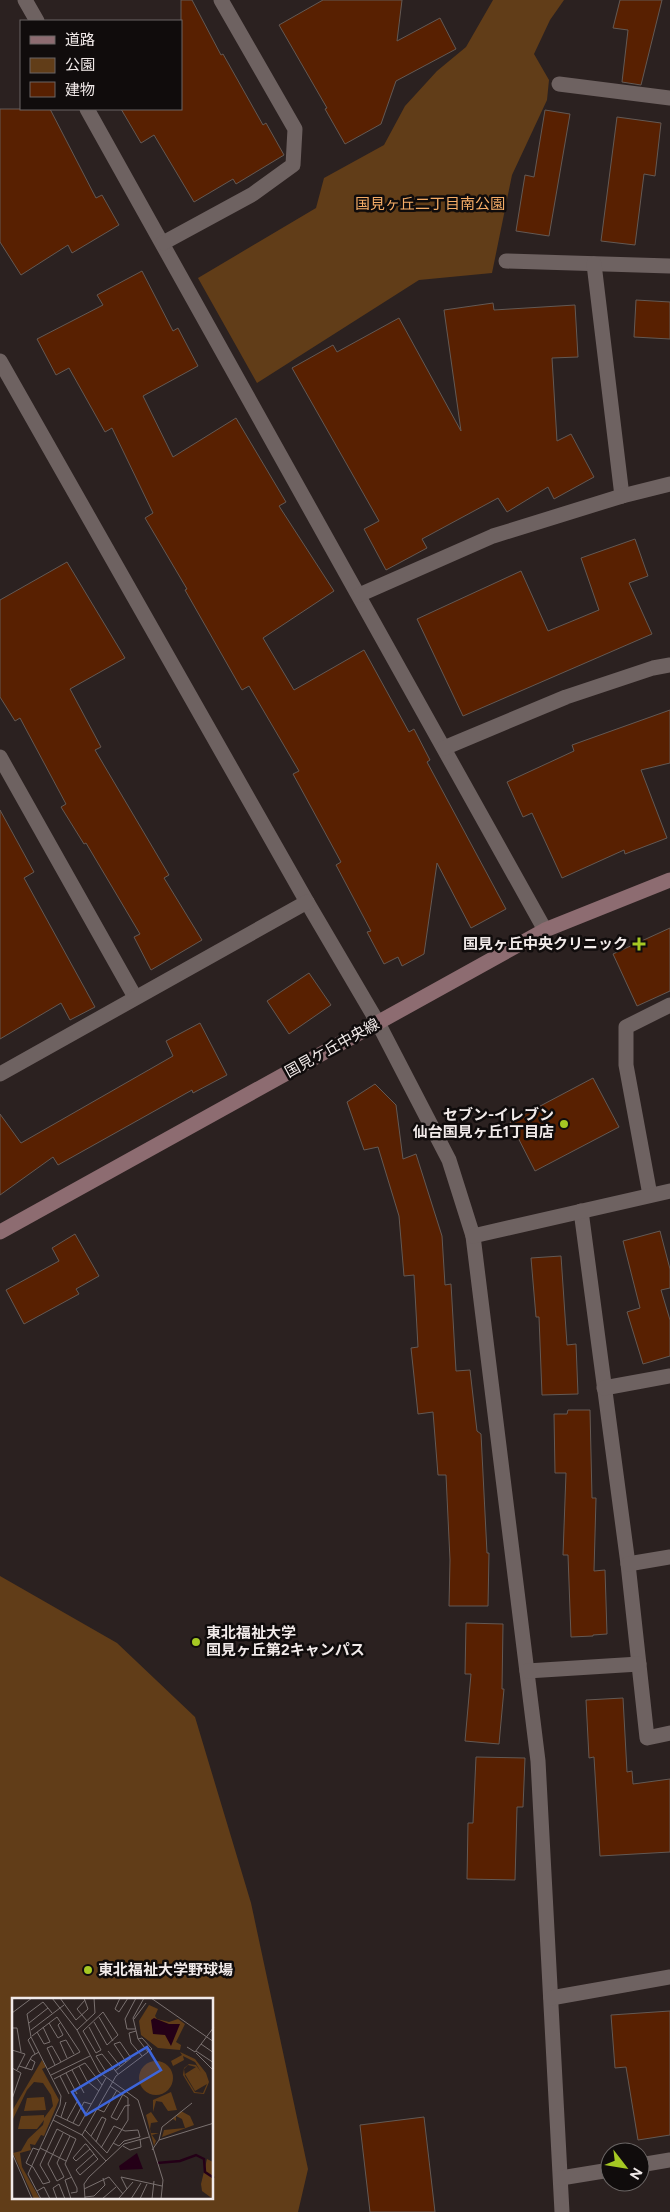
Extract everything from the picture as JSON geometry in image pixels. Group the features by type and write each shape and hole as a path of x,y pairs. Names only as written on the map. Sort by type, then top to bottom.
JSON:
{"street":[{"path":"25,0 36,20"},
{"path":"163,243 254,194 294,165 295,129 221,0"},
{"path":"559,84 670,98"},
{"path":"88,110 545,930"},
{"path":"506,261 670,266"},
{"path":"594,264 622,496"},
{"path":"0,361 306,902 378,1023 449,1160 473,1236 538,1760 562,2212"},
{"path":"359,595 493,536 622,496 670,484"},
{"path":"444,748 566,697 653,668 670,665"},
{"path":"0,757 136,997"},
{"name":"国見ケ丘中央線","path":"0,1232 545,930 670,880"},
{"path":"0,1074 306,902"},
{"path":"650,1195 626,1065 626,1027 670,1005"},
{"path":"473,1236 670,1191"},
{"path":"581,1211 628,1564 647,1738 670,1733"},
{"path":"604,1388 670,1376"},
{"path":"628,1564 670,1557"},
{"path":"527,1671 639,1664"},
{"path":"551,1998 670,1977"},
{"path":"650,2163 670,2160"},
{"path":"561,2178 600,2172"}],"green space":[{"name":"国見ヶ丘二丁目南公園","path":"493,0 564,0 550,20 534,54 549,80 547,100 512,175 492,273 419,280 257,383 198,278 316,208 324,178 384,145 405,106 437,71 466,47"},
{"path":"0,1576 117,1643 195,1717 251,1903 308,2169 298,2212 0,2212"}],"building":[{"path":"181,0 192,0 221,55 223,54 263,125 266,123 284,155 236,184 233,179 194,202 154,135 141,143 122,110 182,110"},
{"path":"323,0 402,0 397,41 440,18 456,49 396,81 381,124 345,144 325,109 327,108 279,25"},
{"path":"620,0 662,0 641,85 622,82 628,30 613,28"},
{"path":"0,109 51,110 96,198 102,195 119,225 72,253 68,245 21,275 0,242"},
{"path":"545,110 570,114 549,236 516,231 525,175 534,177"},
{"path":"617,117 661,123 655,176 644,174 635,245 601,241"},
{"path":"142,271 173,331 178,328 198,366 143,396 173,457 236,418 286,502 279,506 334,591 263,638 294,690 364,650 409,732 414,729 430,760 427,762 506,909 471,928 437,863 424,954 402,966 398,957 384,964 367,932 371,931 336,865 341,862 293,774 299,771 249,686 242,690 185,590 187,589 145,518 153,513 112,428 105,432 69,368 56,375 37,339 103,305 97,295"},
{"path":"636,300 670,302 670,339 634,337"},
{"path":"493,303 494,310 575,305 578,357 552,358 557,441 571,434 594,477 554,499 548,487 507,512 498,498 422,539 427,548 386,570 364,529 379,521 292,368 333,345 337,352 399,318 461,431 444,310"},
{"path":"635,539 648,576 629,583 652,634 463,716 417,619 521,571 548,631 599,610 581,558"},
{"path":"67,562 125,658 70,689 101,747 95,750 169,875 164,878 202,940 151,970 134,937 140,934 86,843 84,844 61,807 66,804 20,718 15,721 0,697 0,600"},
{"path":"670,710 670,763 641,770 667,838 625,854 624,850 562,878 532,813 523,817 507,782 574,751 572,745"},
{"path":"0,810 34,872 24,878 95,1007 70,1020 61,1003 0,1039"},
{"path":"670,928 670,991 637,1006 613,954"},
{"path":"309,973 331,1005 289,1034 267,1001"},
{"path":"200,1023 227,1075 193,1093 192,1090 58,1165 53,1157 0,1195 0,1114 21,1143 173,1056 166,1041"},
{"name":"セブン-イレブン 仙台国見ヶ丘1丁目店","path":"593,1078 619,1127 535,1171 510,1122"},
{"path":"375,1084 396,1105 403,1159 416,1154 442,1236 445,1285 451,1284 456,1371 470,1370 477,1431 481,1434 487,1553 489,1553 488,1606 449,1606 450,1560 446,1475 438,1475 433,1412 418,1414 411,1348 418,1347 414,1275 404,1276 399,1216 378,1147 364,1150 347,1102"},
{"path":"660,1231 670,1269 670,1288 661,1290 670,1320 670,1356 643,1364 627,1312 640,1308 623,1241"},
{"path":"75,1234 99,1276 76,1289 79,1294 24,1324 6,1290 59,1261 52,1248"},
{"path":"561,1256 567,1345 576,1344 578,1394 542,1395 539,1317 536,1317 531,1258"},
{"path":"568,1410 590,1410 592,1498 596,1498 594,1571 605,1570 607,1634 593,1636 571,1637 568,1555 563,1555 566,1473 555,1473 554,1414 567,1414"},
{"path":"466,1623 503,1624 502,1689 504,1689 499,1744 465,1741 471,1674 465,1674"},
{"path":"623,1698 627,1772 632,1771 633,1784 670,1779 670,1852 600,1856 594,1757 589,1758 586,1700"},
{"path":"476,1757 525,1758 523,1807 517,1807 515,1880 467,1879 468,1823 473,1823"},
{"path":"670,2011 670,2135 638,2140 626,2067 615,2068 611,2015"},
{"path":"424,2117 435,2212 370,2212 360,2125"}],"place":[{"name":"国見ヶ丘中央クリニック","path":"639,944"},
{"name":"セブン-イレブン 仙台国見ヶ丘1丁目店","path":"564,1124"},
{"name":"東北福祉大学 国見ヶ丘第2キャンパス","path":"196,1642"},
{"name":"東北福祉大学野球場","path":"88,1970"}]}
